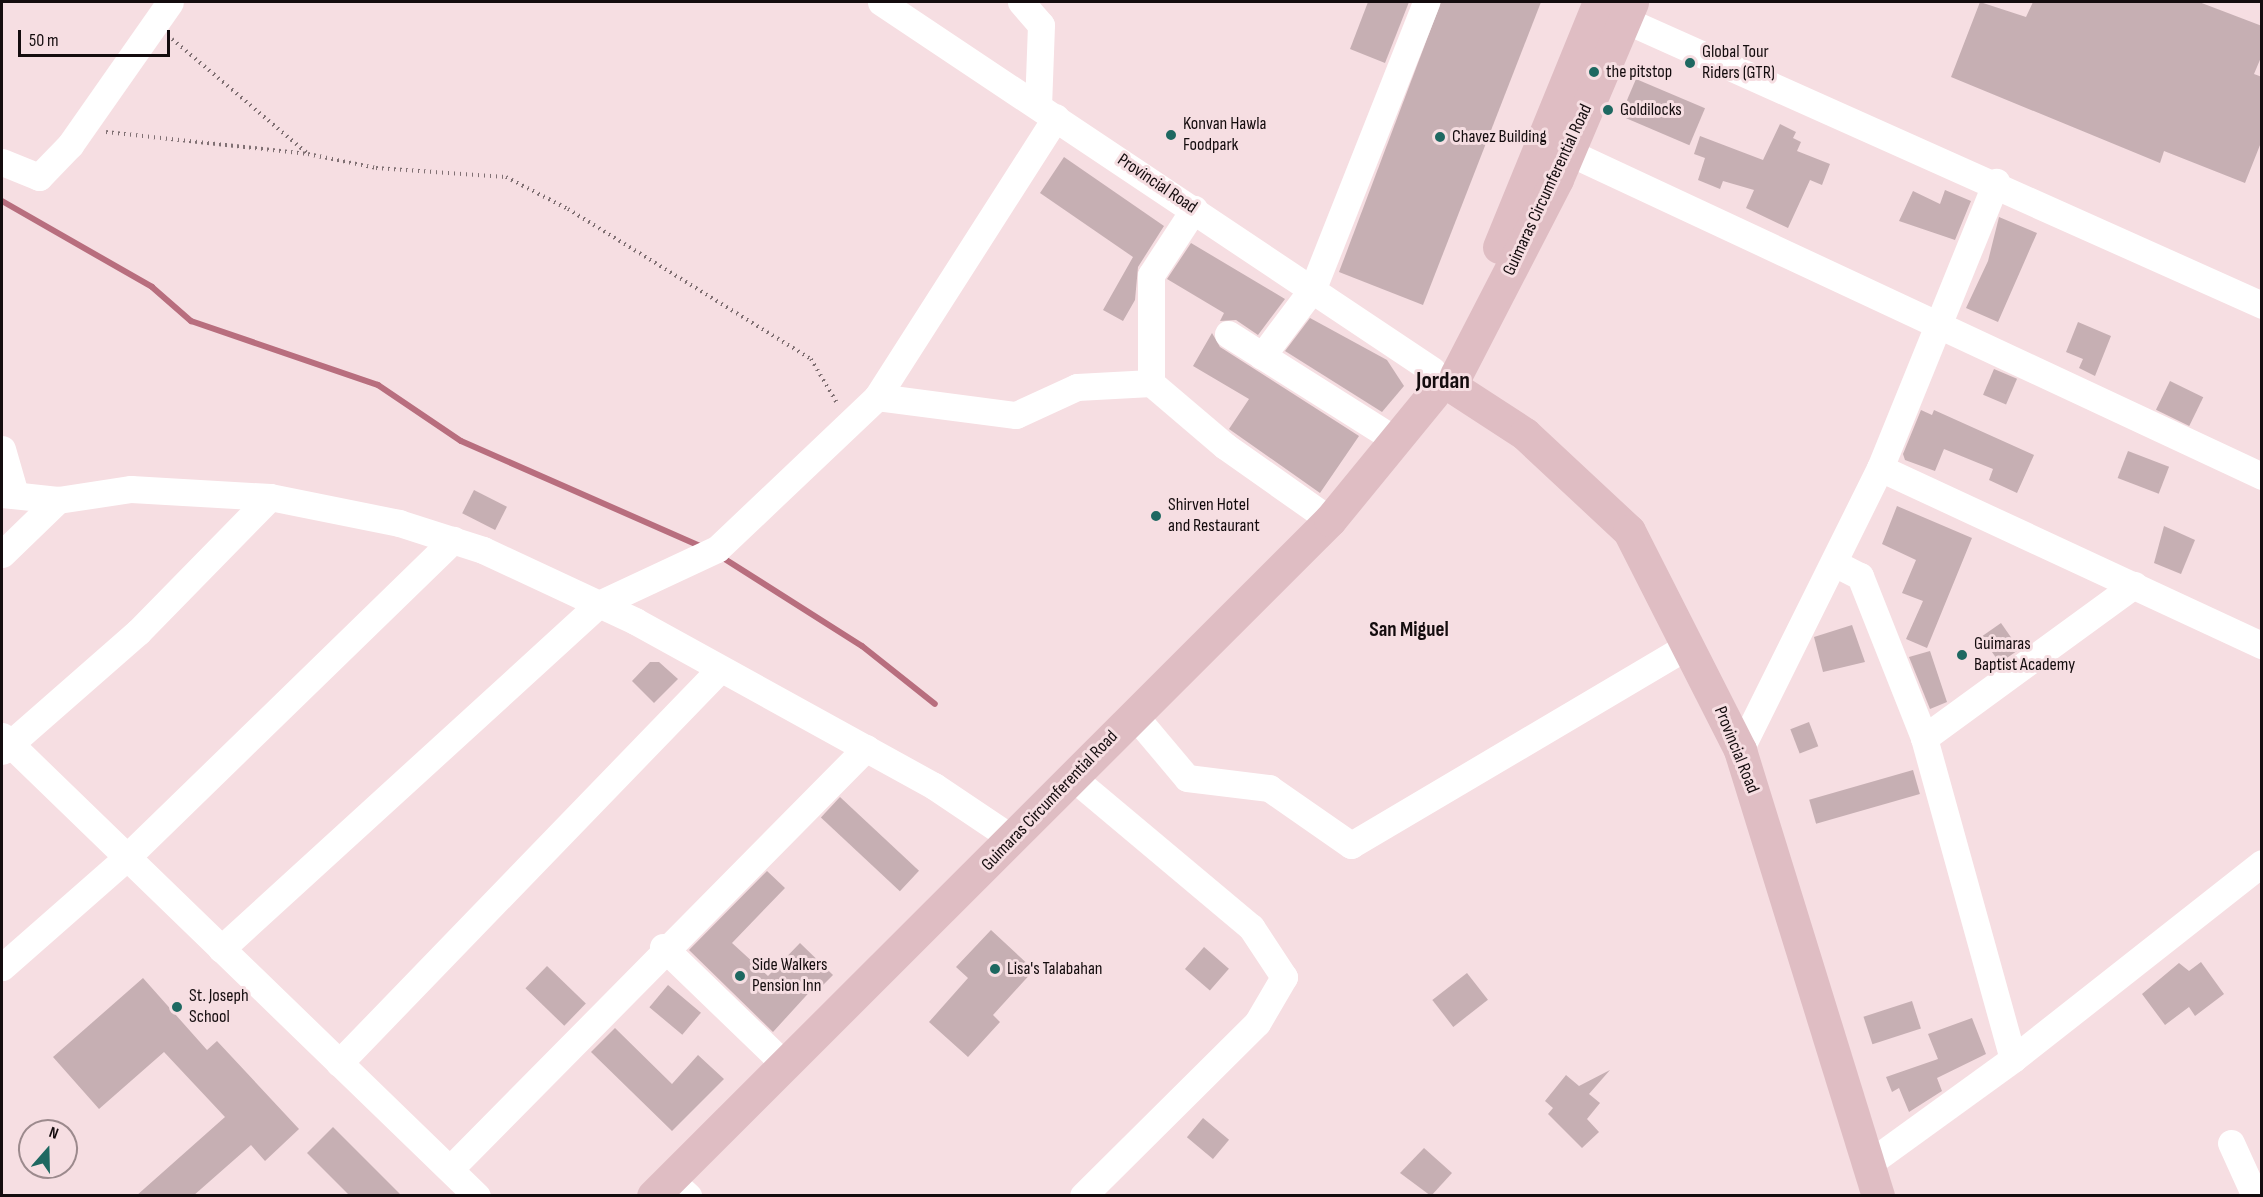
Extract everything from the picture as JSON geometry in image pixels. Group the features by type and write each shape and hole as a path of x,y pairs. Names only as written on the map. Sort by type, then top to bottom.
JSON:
{"main road":[{"name":"Guimaras Circumferential Road","path":"1445,379 1599,2"},
{"name":"Guimaras Circumferential Road","path":"670,1190 785,1065 1330,520 1397,441 1445,379 1568,152 1629,11"},
{"name":"Provincial Road","path":"1445,379 1525,434 1629,531 1740,750 1878,1196"}],"street":[{"path":"2,162 39,177 80,129 170,2"},
{"name":"Provincial Road","path":"881,2 1313,288 1445,379"},
{"path":"222,949 599,604 717,549 877,397 1047,111 1041,25 1021,2"},
{"path":"1262,357 1313,288 1426,2"},
{"path":"1629,11 2262,305"},
{"path":"1568,152 2262,476"},
{"path":"1740,750 1836,564 1880,468 1996,182"},
{"path":"1151,383 1151,275 1194,209"},
{"path":"1228,334 1397,441"},
{"path":"877,397 1016,415 1077,387 1151,383 1225,446 1330,520"},
{"path":"2,449 8,494 58,500 131,489 270,497 399,523 453,540 599,604 866,748 1012,839"},
{"path":"1880,468 2262,645"},
{"path":"270,497 138,632 4,744 127,857 477,1196"},
{"path":"2,554 58,500"},
{"path":"2,966 127,857 453,540"},
{"path":"1836,564 1860,576 1924,738 2013,1059"},
{"path":"1924,738 2134,585"},
{"path":"1134,715 1187,778 1269,788 1351,845 1688,646"},
{"path":"339,1063 720,669"},
{"path":"450,1169 663,947 866,748"},
{"path":"1072,777 1251,927 1284,977 1257,1023 1083,1196"},
{"path":"1868,1164 2013,1059 2262,863"},
{"path":"663,947 785,1065"},
{"path":"2230,1143 2255,1196"}],"path":[{"path":"156,24 308,154"},
{"path":"80,129 308,154 376,168 506,177 568,209 811,359 849,423"}],"building":[{"path":"1368,2 1409,2 1385,63 1350,49"},
{"name":"Chavez Building","path":"1441,2 1541,2 1423,305 1339,272"},
{"path":"1980,2 2026,17 2033,2 2199,2 2262,26 2262,55 2254,74 2262,77 2262,140 2245,183 2164,151 2160,163 1951,77"},
{"path":"1636,79 1705,108 1689,145 1620,116"},
{"path":"1780,124 1796,132 1793,138 1801,142 1797,151 1830,164 1822,185 1810,180 1788,228 1746,208 1754,190 1723,181 1720,189 1698,180 1705,158 1694,154 1700,136 1763,160"},
{"path":"1064,157 1164,226 1138,267 1135,300 1123,321 1103,310 1133,257 1040,193"},
{"path":"1945,190 1971,201 1955,240 1899,221 1913,191 1940,204"},
{"path":"1999,217 2037,233 1998,322 1966,308 1988,261"},
{"path":"1191,243 1285,299 1258,335 1236,320 1220,321 1224,313 1167,279"},
{"path":"1310,318 1387,360 1404,386 1382,412 1285,351"},
{"path":"2078,322 2111,336 2095,376 2079,368 2083,359 2066,352"},
{"path":"1212,333 1220,347 1359,436 1320,493 1229,429 1249,399 1193,366"},
{"path":"1994,369 2017,379 2006,405 1983,395"},
{"path":"2170,381 2203,397 2189,426 2156,410"},
{"path":"1921,410 1932,415 1934,410 2034,455 2017,493 1989,480 1993,469 1944,449 1935,471 1905,460 1903,454"},
{"path":"2128,451 2169,467 2159,494 2118,478"},
{"path":"474,490 507,507 495,530 462,513"},
{"path":"1897,506 1972,538 1927,648 1906,639 1923,601 1902,593 1916,560 1882,544"},
{"path":"2164,526 2195,540 2181,574 2154,563"},
{"path":"2001,623 2019,649 2000,663 1981,637"},
{"path":"1852,625 1865,662 1823,672 1814,637"},
{"path":"1930,651 1947,702 1930,709 1909,657"},
{"path":"650,662 659,662 678,679 654,703 632,681"},
{"path":"1809,722 1818,746 1800,753 1790,729"},
{"path":"1913,770 1920,794 1816,824 1809,800"},
{"path":"840,797 919,871 900,891 821,817"},
{"path":"767,871 785,888 732,943 768,976 800,943 833,975 819,989 815,986 773,1032 689,950"},
{"path":"991,930 1034,970 993,1015 1000,1022 968,1057 929,1022 968,978 956,967"},
{"path":"1204,947 1229,969 1210,991 1185,969"},
{"path":"2201,962 2224,994 2195,1016 2189,1007 2165,1025 2142,994 2179,963 2189,971"},
{"path":"547,966 586,1004 564,1026 525,988"},
{"path":"1467,973 1488,1000 1453,1027 1432,1000"},
{"path":"143,978 207,1050 217,1041 299,1129 265,1161 251,1145 193,1196 136,1196 225,1117 164,1052 99,1109 53,1057"},
{"path":"668,985 701,1013 682,1035 649,1007"},
{"path":"1912,1001 1921,1029 1872,1044 1863,1017"},
{"path":"1972,1018 1986,1054 1937,1078 1942,1091 1909,1112 1899,1088 1892,1092 1886,1077 1938,1059 1928,1034"},
{"path":"615,1028 672,1084 698,1055 724,1079 672,1131 591,1052"},
{"path":"1610,1070 1589,1094 1600,1103 1587,1119 1599,1132 1582,1148 1548,1114 1553,1108 1545,1101 1566,1075 1579,1086"},
{"path":"1203,1118 1229,1140 1213,1159 1187,1137"},
{"path":"333,1127 402,1196 350,1196 307,1153"},
{"path":"1424,1148 1452,1173 1431,1196 1400,1173"}],"waterway":[{"path":"2,201 152,287 191,321 378,385 461,441 700,546"},
{"path":"720,556 862,646 935,704"}],"place":[{"name":"Global Tour Riders (GTR)","path":"1690,63"},
{"name":"the pitstop","path":"1594,72"},
{"name":"Goldilocks","path":"1608,110"},
{"name":"Konvan Hawla Foodpark","path":"1171,135"},
{"name":"Chavez Building","path":"1440,137"},
{"name":"Shirven Hotel and Restaurant","path":"1156,516"},
{"name":"Guimaras Baptist Academy","path":"1962,655"},
{"name":"Lisa's Talabahan","path":"995,969"},
{"name":"Side Walkers Pension Inn","path":"740,976"},
{"name":"St. Joseph School","path":"177,1007"}],"district":[{"name":"Jordan","path":"1443,381"},
{"name":"San Miguel","path":"1409,630"}]}
